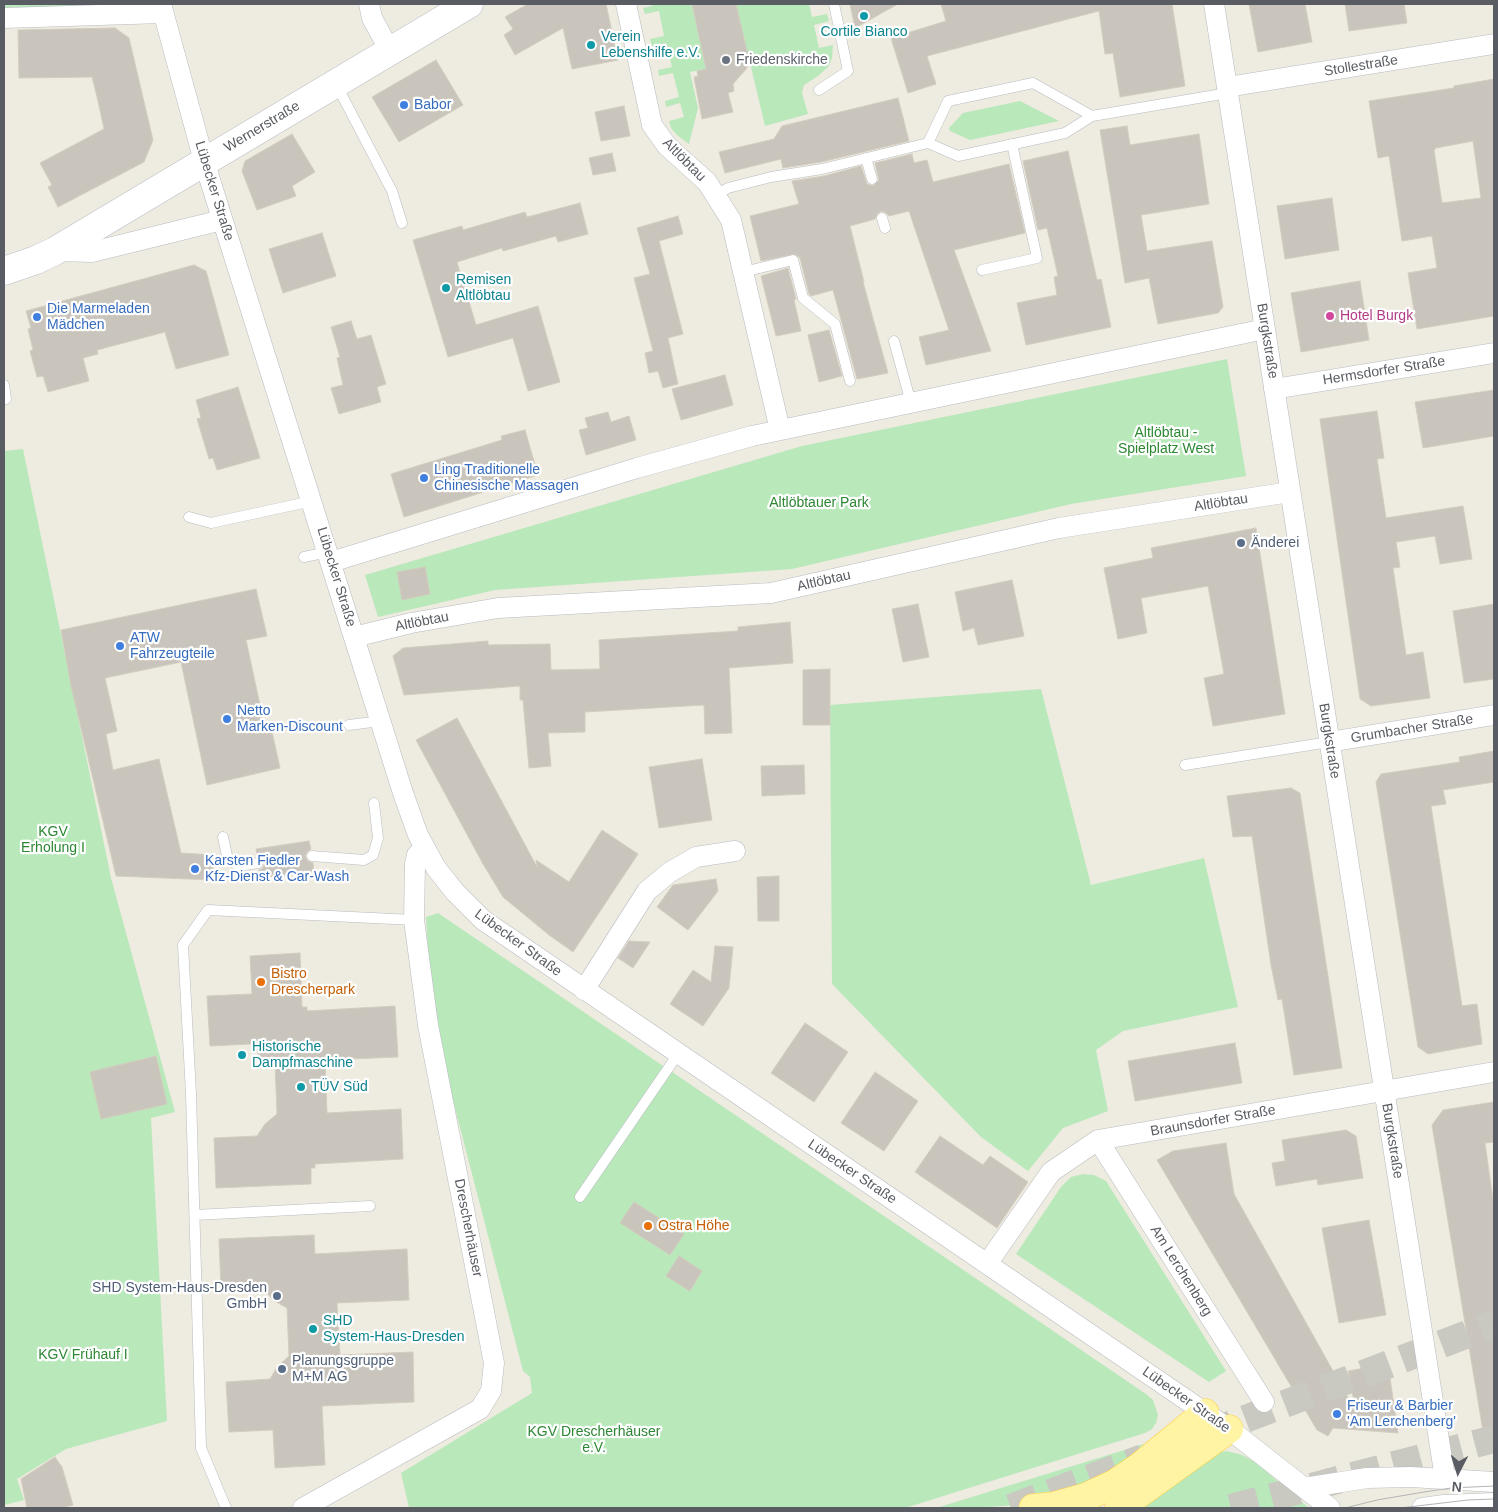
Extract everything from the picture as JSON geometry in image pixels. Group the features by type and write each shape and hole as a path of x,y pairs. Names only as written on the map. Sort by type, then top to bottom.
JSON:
{"main road":[{"path":"1033,1508 1054,1506 1086,1497 1114,1484 1139,1467 1205,1413"},
{"path":"1119,1508 1229,1429"}],"street":[{"path":"369,4 372,18 390,51"},
{"name":"Wernerstraße","path":"4,271 55,251 470,4"},
{"name":"Altlöbtau","path":"626,4 652,125 667,146 708,182 731,220 780,430"},
{"name":"Burgkstraße","path":"1214,4 1445,1478"},
{"path":"4,18 162,9"},
{"name":"Lübecker Straße","path":"162,9 222,220 408,809 418,835 436,868 455,892 483,920 1229,1429 1330,1508"},
{"name":"Stollestraße","path":"1227,90 1494,44"},
{"name":"Wernerstraße","path":"55,251 92,252 222,220"},
{"path":"329,557 656,462 780,430 1265,329"},
{"name":"Hermsdorfer Straße","path":"1274,389 1494,353"},
{"name":"Altlöbtau","path":"354,637 411,623 498,608 771,593 1060,528 1290,492"},
{"name":"Grumbacher Straße","path":"1330,742 1494,715"},
{"name":"Drescherhäuser","path":"303,1508 480,1409 491,1391 494,1364 428,1025 414,920 417,855 425,848"},
{"path":"584,990 647,891 670,872 696,857 735,851"},
{"name":"Braunsdorfer Straße","path":"987,1264 1051,1172 1098,1140 1494,1072"},
{"name":"Am Lerchenberg","path":"1098,1140 1264,1402"},
{"path":"1304,1488 1367,1478 1445,1478 1494,1482"},
{"path":"1422,1508 1494,1503"}],"lane":[{"path":"819,90 848,71 834,4"},
{"path":"928,143 948,101 1033,83 1092,116"},
{"path":"336,84 392,191 402,223"},
{"path":"716,196 728,188 771,177 822,169 928,143 958,156 1065,133 1092,116 1227,90"},
{"path":"982,270 1037,258 1012,144"},
{"path":"866,158 872,179"},
{"path":"743,272 793,260 803,298 835,324 850,381"},
{"path":"894,341 911,403"},
{"path":"4,386 6,398 4,399"},
{"path":"189,517 211,523 312,501"},
{"path":"304,557 329,557"},
{"path":"349,725 380,721"},
{"path":"1185,765 1330,742"},
{"path":"312,856 364,860 373,855 378,838 374,803"},
{"path":"223,837 227,856 238,866 258,863"},
{"path":"226,1508 201,1448 192,1094 183,945 208,910 414,920"},
{"path":"580,1197 678,1054"},
{"path":"195,1215 370,1206"}],"green space":[{"path":"4,4 108,4 108,5 4,9"},
{"path":"652,4 692,4 706,69 690,72 698,108 689,144 677,135 671,128 669,121 684,117 680,103 666,107 665,101 679,97 673,73 659,76 658,70 672,67 666,43 652,46 650,39 664,36 659,11 645,14 643,8 652,6"},
{"path":"736,4 809,4 812,17 827,14 829,21 814,25 819,48 833,45 832,58 828,67 804,85 802,93 808,114 765,126"},
{"path":"1020,101 1059,121 970,140 950,131 949,128 963,113"},
{"name":"Altlöbtauer Park","path":"1227,359 1246,476 1071,504 792,569 495,590 378,617 365,575 802,446"},
{"name":"KGV Frühauf I","path":"23,449 111,878 175,1112 151,1118 167,1421 66,1449 17,1479 24,1500 4,1505 4,451"},
{"path":"1041,689 1091,885 1204,858 1238,1007 1123,1031 1096,1050 1108,1111 1063,1128 1028,1171 981,1137 832,984 830,705"},
{"name":"KGV Drescherhäuser e.V.","path":"438,913 1146,1394 1153,1400 1158,1415 1152,1429 1145,1433 905,1508 409,1508 401,1473 532,1393 530,1377 523,1371 432,1019 426,917"},
{"path":"1083,1174 1094,1175 1106,1181 1226,1371 1209,1382 1016,1254 1061,1187 1071,1177"},
{"path":"1157,1440 1125,1469 1046,1500 1016,1505 975,1508 936,1508"},
{"path":"1227,1451 1242,1455 1255,1462 1309,1508 1132,1508 1213,1453"}],"building":[{"name":"Verein Lebenshilfe e.V.","path":"528,4 606,4 618,60 572,69 563,28 515,55 504,35 513,29 505,17"},
{"name":"Friedenskirche","path":"692,4 736,4 748,55 747,68 733,84 734,91 728,93 733,112 702,119 694,77 698,76 697,71 706,69"},
{"name":"Cortile Bianco","path":"850,4 898,4 855,28"},
{"path":"941,4 1172,4 1185,86 1120,97 1113,53 1105,54 1099,11 927,56 936,84 908,93 891,38 946,21"},
{"path":"1249,4 1305,4 1312,42 1258,52"},
{"path":"1345,4 1404,4 1407,23 1349,31"},
{"path":"115,28 129,38 153,140 144,162 58,207 48,187 52,185 40,163 104,129 98,101 92,77 19,78 18,30"},
{"path":"436,60 463,105 399,142 372,97"},
{"path":"1494,79 1494,316 1417,329 1408,273 1437,268 1432,236 1402,241 1389,156 1378,158 1369,101 1454,88 1454,86","holes":["1473,141 1481,198 1442,203 1434,150 1436,148"]},
{"path":"898,98 909,141 821,162 783,168 781,159 725,173 719,152 774,139 782,126"},
{"path":"624,106 630,136 601,141 595,112"},
{"path":"1127,126 1130,145 1199,134 1209,204 1141,215 1147,251 1212,241 1223,307 1218,313 1158,324 1149,278 1125,283 1100,130"},
{"path":"292,134 315,172 292,186 296,196 257,210 242,171 245,161"},
{"path":"1068,151 1097,280 1101,279 1111,327 1026,345 1017,303 1057,295 1054,277 1058,276 1047,228 1038,230 1023,161"},
{"path":"612,153 616,171 593,175 589,158"},
{"path":"912,154 914,163 927,160 933,182 1009,164 1025,233 954,250 991,351 926,365 919,337 949,330 909,211 889,216 881,211 875,219 850,226 888,373 857,379 833,290 811,296 800,258 795,254 761,261 750,216 799,204 792,181 824,176 861,166 867,184 873,186 879,180 875,163"},
{"path":"1332,198 1339,250 1285,259 1277,206"},
{"path":"580,203 588,234 558,242 556,236 503,251 502,248 457,262 476,325 538,306 560,382 528,391 513,338 448,357 413,240 462,226 463,230 525,212 527,217"},
{"path":"678,216 683,234 659,241 683,334 668,338 678,384 663,388 658,371 649,373 645,353 653,351 634,278 650,274 637,228"},
{"path":"322,233 336,276 283,293 269,249"},
{"path":"194,265 206,271 229,355 176,369 165,332 97,350 98,354 83,358 89,381 48,392 43,376 37,377 30,351 33,350 28,329 31,328 26,311"},
{"path":"788,268 796,299 794,300 801,331 776,336 761,276"},
{"name":"Hotel Burgk","path":"1360,281 1369,340 1301,352 1291,293"},
{"path":"351,321 357,339 371,335 386,384 377,387 381,402 339,414 331,388 343,385 337,358 340,357 331,327"},
{"path":"829,330 842,376 819,382 808,335"},
{"path":"725,375 733,405 681,420 672,389"},
{"path":"238,387 260,458 217,470 213,458 209,459 197,419 201,418 196,400"},
{"path":"1494,390 1494,436 1423,448 1415,402"},
{"path":"1377,411 1384,458 1377,459 1386,518 1463,506 1472,559 1440,564 1435,536 1396,542 1400,567 1393,568 1406,655 1423,652 1430,698 1371,706 1360,699 1320,419"},
{"path":"608,412 611,422 629,416 636,440 586,455 579,430 588,428 585,418"},
{"path":"525,430 538,475 404,517 391,474 502,440 501,436"},
{"path":"1256,528 1285,714 1213,726 1204,678 1224,674 1208,586 1141,598 1147,633 1118,639 1104,568 1153,558 1151,548"},
{"path":"425,567 430,594 402,600 397,572"},
{"path":"1012,580 1024,636 978,645 974,628 963,631 955,592"},
{"path":"256,589 267,636 246,640 265,728 271,727 280,768 207,785 181,662 105,678 117,731 106,734 113,770 159,759 181,853 214,855 213,880 116,876 71,686 61,630"},
{"path":"918,604 929,657 903,662 892,609"},
{"path":"1494,604 1494,679 1464,683 1453,611"},
{"path":"790,622 793,663 729,668 732,733 705,734 704,705 585,712 585,732 548,733 551,766 529,768 523,700 520,700 520,686 404,695 393,656 403,648 488,641 488,645 550,644 551,670 600,669 599,640 738,631 738,627"},
{"path":"830,669 830,725 803,725 803,670"},
{"path":"457,718 537,867 536,860 569,882 602,830 638,854 573,952 503,897 416,740"},
{"path":"1494,751 1494,782 1443,790 1446,804 1431,806 1462,1006 1477,1004 1482,1044 1428,1054 1418,1047 1376,782 1381,774 1460,762 1459,757"},
{"path":"702,759 712,820 659,828 649,767"},
{"path":"804,765 805,794 762,796 761,766"},
{"path":"1291,788 1300,793 1342,1068 1294,1075 1282,999 1278,1000 1271,965 1252,836 1233,837 1227,796"},
{"path":"309,841 311,849 305,856 308,861 313,863 314,871 260,878 259,870 263,868 265,862 263,858 257,856 256,849"},
{"path":"779,876 779,921 758,921 757,877"},
{"path":"716,879 718,891 688,930 657,907 673,885"},
{"path":"629,941 650,942 633,968 618,958"},
{"path":"715,946 733,947 729,988 703,1026 670,1004 693,970 711,982"},
{"name":"TÜV Süd","path":"300,953 302,1007 307,1007 307,1011 395,1006 398,1057 325,1060 327,1113 401,1109 403,1159 315,1164 315,1168 311,1168 311,1184 216,1188 214,1138 257,1136 265,1124 277,1114 275,1064 261,1057 251,1044 210,1046 207,996 252,994 250,956"},
{"path":"805,1023 848,1052 814,1102 771,1073"},
{"path":"1235,1043 1242,1083 1135,1101 1128,1061"},
{"path":"156,1056 167,1104 101,1119 90,1072"},
{"path":"875,1072 918,1101 884,1151 841,1123"},
{"path":"1494,1102 1494,1142 1485,1143 1494,1207 1494,1442 1485,1443 1432,1125 1443,1110"},
{"path":"1346,1130 1356,1136 1363,1178 1318,1185 1317,1179 1276,1186 1272,1163 1285,1161 1282,1140"},
{"path":"940,1136 983,1165 990,1156 1028,1182 997,1228 915,1172"},
{"path":"1226,1143 1234,1194 1356,1412 1348,1371 1388,1364 1398,1433 1333,1428 1328,1436 1317,1430 1157,1160 1173,1151"},
{"path":"634,1202 684,1234 670,1255 620,1223"},
{"path":"1369,1220 1386,1315 1339,1323 1322,1228"},
{"name":"SHD System-Haus-Dresden","path":"314,1235 315,1254 407,1249 409,1300 337,1303 340,1355 413,1352 414,1402 322,1406 325,1465 275,1468 273,1430 229,1432 226,1382 270,1379 277,1367 289,1356 287,1308 273,1300 262,1287 221,1289 219,1239"},
{"path":"679,1256 702,1271 690,1291 666,1276"},
{"path":"55,1457 62,1467 73,1505 60,1508 27,1508 21,1479"}],"tunnel":[{"path":"1206,1434 1494,1324"},
{"path":"1231,1508 1494,1439"},
{"path":"1011,1508 1143,1458"}],"tram line":[{"path":"1345,1508 1377,1500 1451,1488 1494,1486"},
{"path":"1400,1508 1494,1499"}],"place":[{"name":"Cortile Bianco","path":"864,16"},
{"name":"Verein Lebenshilfe e.V.","path":"591,45"},
{"name":"Friedenskirche","path":"726,60"},
{"name":"Babor","path":"404,105"},
{"name":"Remisen Altlöbtau","path":"446,288"},
{"name":"Hotel Burgk","path":"1330,316"},
{"name":"Die Marmeladen Mädchen","path":"37,317"},
{"name":"Ling Traditionelle Chinesische Massagen","path":"424,478"},
{"name":"Änderei","path":"1241,543"},
{"name":"ATW Fahrzeugteile","path":"120,646"},
{"name":"Netto Marken-Discount","path":"227,719"},
{"name":"Karsten Fiedler Kfz-Dienst & Car-Wash","path":"195,869"},
{"name":"Bistro Drescherpark","path":"261,982"},
{"name":"Historische Dampfmaschine","path":"242,1055"},
{"name":"TÜV Süd","path":"301,1087"},
{"name":"Ostra Höhe","path":"648,1226"},
{"name":"SHD System-Haus-Dresden GmbH","path":"277,1296"},
{"name":"SHD System-Haus-Dresden","path":"313,1329"},
{"name":"Planungsgruppe M+M AG","path":"282,1369"},
{"name":"Friseur & Barbier 'Am Lerchenberg'","path":"1337,1414"}],"park label":[{"name":"Altlöbtau - Spielplatz West","path":"1166,442"},
{"name":"KGV Erholung I","path":"53,840"}]}
